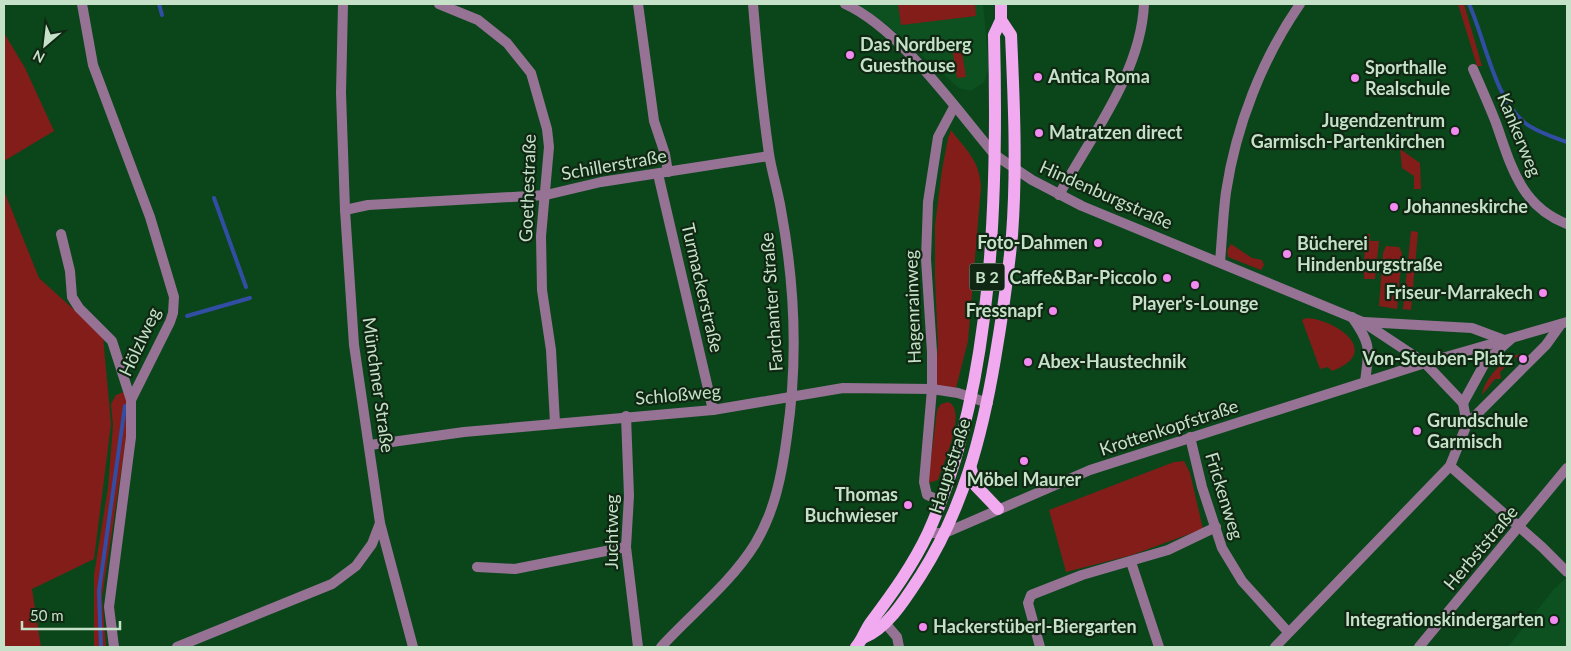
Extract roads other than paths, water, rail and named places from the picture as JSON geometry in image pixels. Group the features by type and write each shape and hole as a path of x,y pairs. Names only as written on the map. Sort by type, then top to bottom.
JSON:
{"main road":[{"name":"Hauptstraße","path":"860,643 867,627 898,584 928,533 959,448 970,399 985,303 993,221 995,155 994,35 1001,20 1000,4"},
{"name":"Hauptstraße","path":"860,643 875,633 885,623 913,588 945,533 971,469 988,403 1004,305 1012,234 1014,169 1011,35 1001,20"},
{"name":"B 2","path":"985,303 1004,305"},
{"path":"971,469 976,486 998,509"}],"street":[{"name":"Hölzlweg","path":"82,4 93,65 150,217 174,297 173,313 170,322 131,400 131,437 109,606 114,647"},
{"name":"Münchner Straße","path":"177,647 332,584 356,566 372,544 380,522 354,346 344,210 343,4"},
{"name":"Goethestraße","path":"439,4 478,20 507,42 530,73 548,138 546,195 541,236 542,290 551,350 555,423"},
{"name":"Turmackerstraße","path":"638,4 654,121 665,154 663,173 713,410"},
{"name":"Farchanter Straße","path":"661,647 703,603 727,583 755,544 770,513 783,471 793,396 794,323 782,210 770,156 753,4"},
{"name":"Hindenburgstraße","path":"845,4 860,10 889,34 995,155 1014,169 1059,195 1363,322 1425,363 1463,403"},
{"path":"1059,195 1113,100 1127,70 1135,49 1144,4"},
{"path":"1220,262 1226,192 1248,105 1272,52 1300,4"},
{"name":"Kankerweg","path":"1473,69 1517,181 1534,203 1567,224"},
{"name":"Hagenrainweg","path":"940,501 927,495 925,489 932,389 932,352 926,258 928,202 938,137 954,107"},
{"name":"Schillerstraße","path":"344,210 368,205 546,195 601,182 770,156"},
{"path":"61,234 70,272 72,297 75,303 112,341 131,400"},
{"path":"1351,316 1370,348 1364,382"},
{"name":"Hindenburgstraße","path":"1363,322 1472,328 1509,338"},
{"path":"1425,363 1564,323"},
{"path":"1275,647 1450,466 1467,424 1546,345 1564,323"},
{"path":"1467,424 1463,403 1486,361 1509,338"},
{"name":"Krottenkopfstraße","path":"928,533 945,533 1090,470 1425,363"},
{"name":"Schloßweg","path":"370,445 555,423 713,410 843,388 932,389 988,403"},
{"name":"Juchtweg","path":"626,416 629,496 626,547 638,647"},
{"name":"Frickenweg","path":"1190,437 1202,487 1222,548 1242,581 1288,632"},
{"path":"1450,466 1567,572"},
{"name":"Herbststraße","path":"1419,647 1520,528 1567,468"},
{"path":"380,522 413,647"},
{"path":"1040,647 1028,603 1031,595 1082,575 1168,550 1216,527"},
{"path":"477,567 516,569 626,547"},
{"path":"1131,562 1159,647"},
{"path":"885,623 897,637 899,647"}],"waterway":[{"path":"159,4 162,15"},
{"path":"1469,4 1498,84 1514,112 1525,123 1535,129 1567,142"},
{"path":"214,198 246,287"},
{"path":"187,316 250,298"},
{"path":"101,647 99,591 125,406"}],"place":[{"name":"Das Nordberg Guesthouse","path":"850,55"},
{"name":"Antica Roma","path":"1038,77"},
{"name":"Sporthalle Realschule","path":"1355,78"},
{"name":"Jugendzentrum Garmisch-Partenkirchen","path":"1455,131"},
{"name":"Matratzen direct","path":"1039,133"},
{"name":"Johanneskirche","path":"1394,207"},
{"name":"Foto-Dahmen","path":"1098,243"},
{"name":"Bücherei Hindenburgstraße","path":"1287,254"},
{"name":"Caffe&Bar-Piccolo","path":"1167,278"},
{"name":"Player's-Lounge","path":"1195,285"},
{"name":"Friseur-Marrakech","path":"1543,293"},
{"name":"Fressnapf","path":"1053,311"},
{"name":"Von-Steuben-Platz","path":"1523,359"},
{"name":"Abex-Haustechnik","path":"1028,362"},
{"name":"Grundschule Garmisch","path":"1417,431"},
{"name":"Möbel Maurer","path":"1024,461"},
{"name":"Thomas Buchwieser","path":"908,505"},
{"name":"Integrationskindergarten","path":"1554,620"},
{"name":"Hackerstüberl-Biergarten","path":"923,627"}]}
